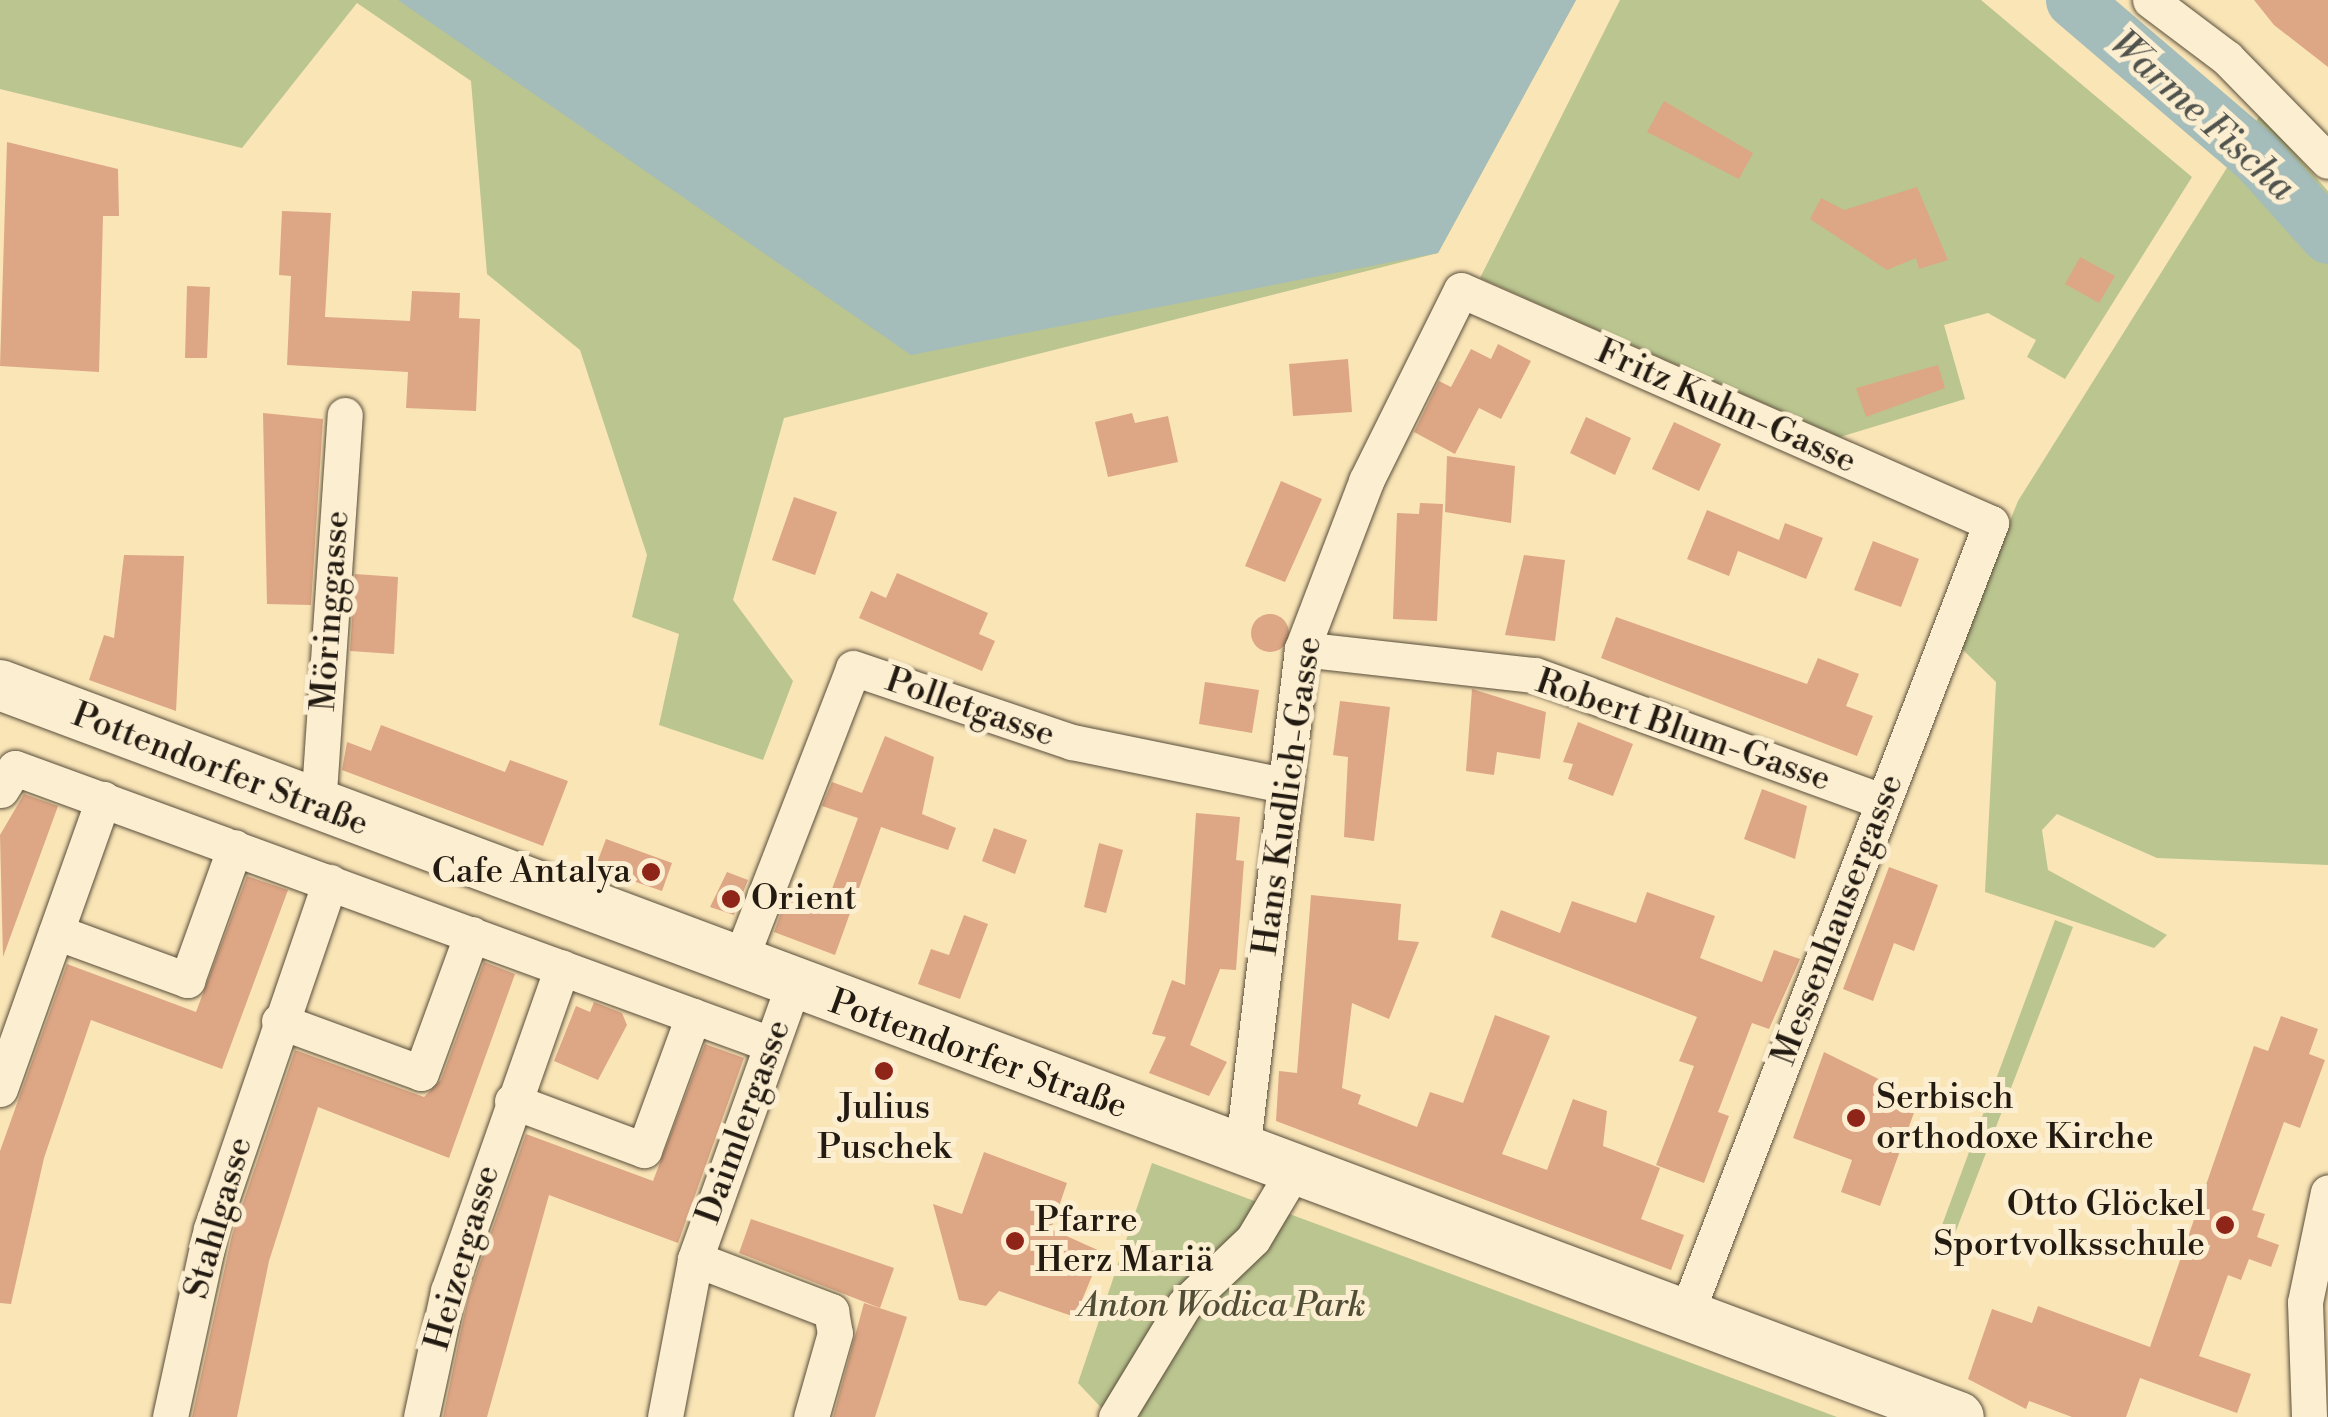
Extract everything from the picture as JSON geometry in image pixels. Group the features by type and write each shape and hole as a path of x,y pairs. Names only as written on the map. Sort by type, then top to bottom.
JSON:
{"main road":[{"name":"Pottendorfer Straße","path":"0,685 793,986 1959,1417"}],"street":[{"path":"2150,0 2227,58 2328,160"},
{"name":"Fritz Kuhn-Gasse","path":"1461,290 1990,523"},
{"name":"Hans Kudlich-Gasse","path":"1242,1152 1302,649 1366,482 1461,290"},
{"name":"Möringgasse","path":"318,807 345,415"},
{"name":"Messenhausergasse","path":"1684,1318 1990,523"},
{"name":"Robert Blum-Gasse","path":"1302,649 1534,676 1883,802"},
{"name":"Polletgasse","path":"738,965 853,668 1072,742 1283,785"},
{"name":"Pottendorfer Straße","path":"1,790 15,768 770,1044"},
{"path":"0,1089 103,799"},
{"path":"56,932 187,980 236,848"},
{"name":"Stahlgasse","path":"170,1417 211,1229 279,1021 330,882"},
{"path":"279,1021 421,1073 472,934"},
{"name":"Heizergasse","path":"420,1417 448,1291 562,968"},
{"name":"Daimlergasse","path":"665,1417 695,1259 793,986"},
{"path":"512,1101 644,1150 693,1016"},
{"path":"1116,1417 1184,1305 1253,1240 1293,1172"},
{"path":"2309,1417 2305,1302 2328,1192"},
{"name":"Daimlergasse","path":"695,1259 831,1311 835,1333 811,1417"}],"green space":[{"path":"0,0 1576,0 1438,253 784,418 733,600 793,681 763,760 659,725 679,634 632,617 647,555 580,350 487,274 471,81 357,3 242,148 0,89"},
{"path":"1620,0 1981,0 2192,177 2065,379 2027,357 2036,340 1988,313 1944,325 1965,399 1840,437 1480,278"},
{"path":"2260,115 2328,191 2328,865 2157,858 2057,814 2042,830 2048,870 2167,935 2154,948 1985,892 1996,682 1959,646 2018,501"},
{"path":"2055,920 2073,927 1949,1249 1935,1244"},
{"name":"Anton Wodica Park","path":"1152,1163 1837,1417 1110,1417 1078,1383"}],"water":[{"path":"398,0 1576,0 1438,253 911,355"}],"building":[{"path":"2254,0 2328,0 2328,67 2274,25"},
{"path":"1664,101 1753,153 1739,179 1647,132"},
{"path":"7,142 118,169 119,216 103,216 99,372 0,366"},
{"path":"1917,187 1948,260 1919,269 1916,258 1887,270 1810,219 1821,198 1844,210"},
{"path":"282,211 331,213 325,317 410,321 412,291 460,293 459,318 480,319 476,411 406,408 408,372 287,365 291,276 279,275"},
{"path":"2080,257 2115,276 2099,303 2065,284"},
{"path":"187,286 210,287 207,358 185,358"},
{"path":"1498,344 1531,361 1501,419 1479,408 1455,454 1414,432 1439,381 1451,387 1471,349 1491,359"},
{"path":"1348,359 1352,412 1293,416 1289,364"},
{"path":"1938,365 1945,388 1866,417 1856,388"},
{"path":"263,413 323,419 311,605 267,604"},
{"path":"1132,413 1135,423 1168,416 1178,462 1108,477 1095,422"},
{"path":"1586,417 1631,438 1615,475 1570,453"},
{"path":"1674,422 1721,444 1699,491 1652,469"},
{"path":"1447,456 1515,466 1511,523 1445,512"},
{"path":"1281,481 1322,499 1285,582 1245,566"},
{"path":"794,497 837,512 815,575 772,560"},
{"path":"1420,503 1443,504 1437,621 1393,619 1397,513 1419,514"},
{"path":"1707,510 1779,540 1785,523 1823,538 1806,579 1738,551 1729,576 1687,559"},
{"path":"1873,541 1919,559 1901,607 1854,590"},
{"path":"124,555 184,556 176,711 89,680 104,635 114,638"},
{"path":"1524,555 1565,560 1555,641 1505,635"},
{"path":"897,573 988,613 979,634 995,641 982,671 859,618 871,591 886,598"},
{"path":"355,574 398,577 394,654 350,651"},
{"path":"1270,614 1283,620 1289,633 1283,646 1270,652 1257,646 1251,633 1257,620"},
{"path":"1616,617 1807,684 1818,658 1859,674 1846,706 1873,716 1857,756 1601,658"},
{"path":"1205,682 1259,690 1252,733 1199,724"},
{"path":"1472,689 1546,712 1540,759 1497,752 1494,775 1466,771"},
{"path":"1340,701 1390,707 1374,841 1344,837 1348,757 1333,755"},
{"path":"1578,722 1633,744 1613,796 1568,779 1573,764 1563,762"},
{"path":"381,725 505,772 510,760 568,781 543,846 342,770 347,742 371,751"},
{"path":"885,736 934,757 922,814 956,828 948,850 881,827 835,955 774,932 788,894 825,908 858,818 822,806 832,782 862,793"},
{"path":"1762,789 1807,806 1795,859 1744,839"},
{"path":"24,794 58,806 3,957 0,835"},
{"path":"1196,813 1240,817 1236,860 1244,861 1236,970 1220,969 1190,1045 1227,1062 1209,1096 1149,1073 1166,1037 1152,1034 1172,980 1185,985"},
{"path":"994,828 1027,840 1015,874 982,861"},
{"path":"606,839 672,863 662,891 595,868"},
{"path":"1099,843 1123,850 1106,913 1084,907"},
{"path":"1889,867 1938,885 1914,951 1894,943 1873,1001 1843,989"},
{"path":"727,872 748,880 734,915 710,907"},
{"path":"247,876 288,890 222,1069 91,1020 44,1158 11,1304 0,1303 0,1151 67,964 196,1012"},
{"path":"1647,892 1715,916 1700,958 1762,982 1774,950 1800,959 1769,1029 1752,1023 1718,1112 1729,1116 1704,1183 1656,1165 1694,1066 1679,1061 1697,1017 1491,937 1501,910 1560,933 1572,901 1636,923"},
{"path":"1311,895 1401,904 1398,940 1419,942 1389,1019 1352,1003 1342,1088 1361,1095 1358,1104 1417,1127 1430,1092 1463,1103 1495,1015 1550,1036 1502,1154 1547,1170 1573,1099 1607,1111 1603,1146 1660,1168 1641,1219 1684,1235 1671,1270 1276,1121 1279,1071 1297,1073"},
{"path":"964,915 988,924 960,999 918,984 931,949 949,955"},
{"path":"484,962 515,974 449,1158 318,1107 269,1261 237,1417 192,1417 232,1235 295,1050 424,1097 441,1080"},
{"path":"594,1002 622,1013 627,1025 598,1080 554,1061 576,1006 590,1012"},
{"name":"Otto Glöckel Sportvolksschule","path":"2281,1016 2318,1029 2309,1054 2325,1060 2300,1128 2284,1122 2252,1210 2265,1214 2257,1237 2279,1245 2271,1267 2249,1259 2241,1280 2228,1275 2199,1356 2251,1374 2237,1413 2140,1378 2126,1417 2072,1417 2029,1401 2026,1409 1968,1379 1992,1309 2032,1323 2038,1306 2150,1347 2254,1046 2268,1051"},
{"path":"705,1044 744,1058 678,1243 549,1195 487,1417 443,1417 468,1297 526,1134 653,1181"},
{"name":"Serbisch orthodoxe Kirche","path":"1824,1052 1919,1099 1880,1206 1841,1192 1852,1160 1793,1138"},
{"name":"Pfarre Herz Mariä","path":"984,1152 1067,1183 1051,1229 1102,1252 1075,1317 999,1291 986,1306 959,1300 933,1204 962,1214"},
{"path":"751,1219 894,1268 880,1308 739,1253"},
{"path":"864,1303 907,1317 875,1417 833,1417"}],"waterway":[{"name":"Warme Fischa","path":"2073,0 2257,157 2328,236"}],"place":[{"name":"Cafe Antalya","path":"651,872"},
{"name":"Orient","path":"731,899"},
{"name":"Julius Puschek","path":"884,1071"},
{"name":"Serbisch orthodoxe Kirche","path":"1856,1118"},
{"name":"Otto Glöckel Sportvolksschule","path":"2225,1225"},
{"name":"Pfarre Herz Mariä","path":"1015,1241"}]}
